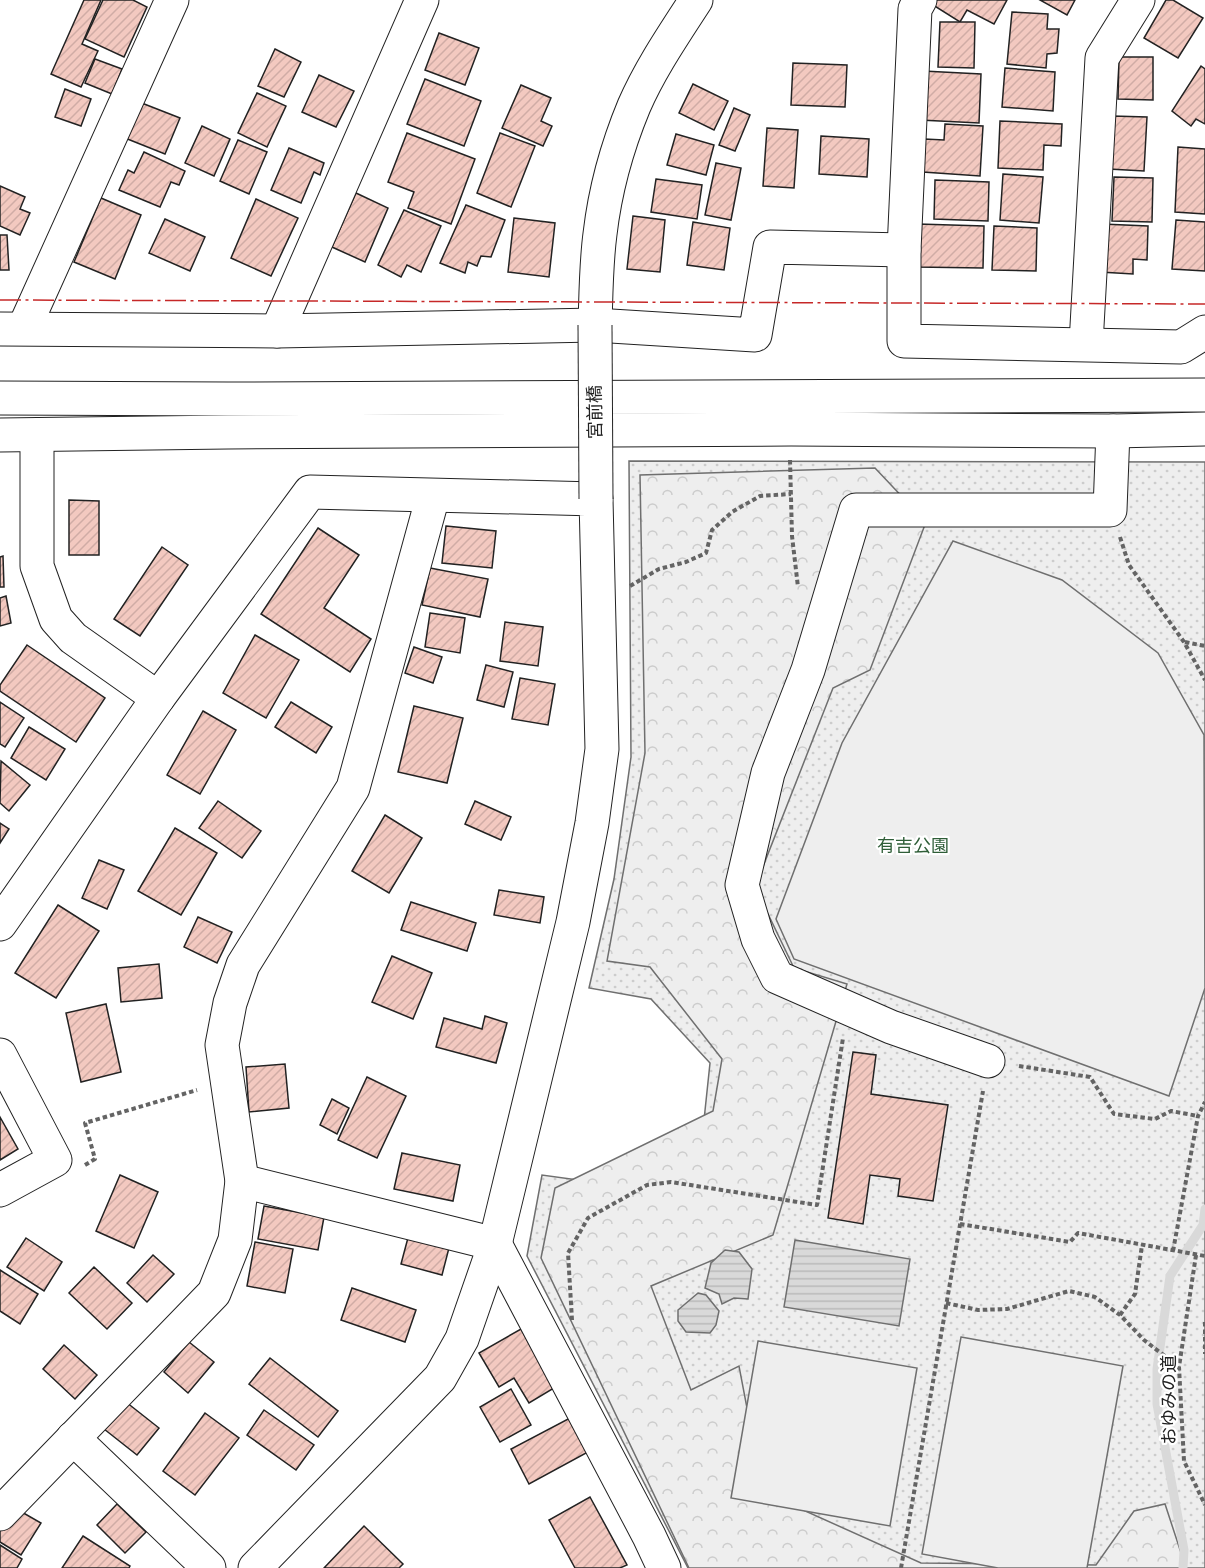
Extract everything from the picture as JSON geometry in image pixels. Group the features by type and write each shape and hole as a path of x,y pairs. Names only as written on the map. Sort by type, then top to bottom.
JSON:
{"street":[{"path":"172,0 12,329 277,331 595,325 755,335 770,247 904,250"},
{"path":"277,331 422,0"},
{"name":"宮前橋","path":"255,1568 440,1378 462,1339 495,1244 573,922 592,823 602,749 596,499 595,325 600,235 618,151 634,105 662,53 696,0"},
{"path":"1086,344 1102,58 1138,0"},
{"path":"911,3 904,250 904,341 1181,347 1205,332"},
{"path":"0,398 1205,395"},
{"path":"0,435 755,429 1113,431 1205,429"},
{"path":"988,1061 891,1027 777,977 758,939 742,885 768,773 808,670 855,510 1110,510 1113,431"},
{"path":"37,435 37,566 56,619 73,638 158,698"},
{"path":"0,924 158,698 310,492 596,499"},
{"path":"0,1514 213,1293 235,1240 242,1181 222,1046 230,1003 243,965 353,788 433,496"},
{"path":"0,1055 55,1160 0,1190"},
{"path":"242,1181 495,1244 650,1536 664,1568"},
{"path":"74,1438 209,1568"}],"path":[{"path":"790,453 792,536 800,602 822,625"},
{"path":"598,586 629,587 659,569 686,562 706,553 712,530 732,512 760,496 791,494"},
{"path":"1110,510 1129,565 1185,642 1205,680"},
{"path":"1185,642 1205,646"},
{"path":"572,1321 568,1253 588,1218 647,1185 671,1182 817,1205 848,1008"},
{"path":"901,1568 988,1061 1090,1077 1114,1114 1155,1119 1171,1110 1198,1116"},
{"path":"85,1123 227,1081"},
{"path":"1173,1251 1198,1116 1205,1102"},
{"path":"960,1224 1070,1242 1078,1233 1205,1256"},
{"path":"1120,1315 1135,1294 1142,1245"},
{"name":"おゆみの道","path":"1196,1255 1179,1367 1184,1461 1205,1504"},
{"path":"946,1304 978,1310 1007,1309 1069,1291 1095,1297 1120,1315 1144,1340 1179,1367"},
{"name":"おゆみの道","path":"1205,1322 1205,1354"}],"green space":[{"name":"有吉公園","path":"629,461 1205,462 1205,1568 688,1568 527,1256 542,1175 578,1180 704,1120 710,1063 651,999 589,988 614,879 631,757"},
{"path":"875,468 926,522 870,670 833,688 755,887 794,968 847,984 773,1235 651,1286 691,1390 739,1366 763,1492 921,1563 1096,1565 1134,1511 1165,1504 1186,1568 689,1568 541,1258 555,1188 713,1111 722,1059 650,967 607,961 645,753 640,475"},
{"path":"953,541 1062,580 1158,653 1204,735 1205,988 1169,1096 794,959 776,919 842,743"},
{"path":"961,1337 1123,1366 1087,1568 998,1568 922,1554"},
{"path":"758,1341 917,1368 890,1526 731,1498"}],"shaded area":[{"path":"795,1240 910,1259 899,1326 784,1307"},
{"path":"725,1250 739,1252 752,1269 748,1299 734,1298 722,1304 719,1294 705,1288 711,1263"},
{"path":"698,1293 706,1295 719,1311 716,1325 710,1333 686,1332 678,1321 678,1310"}],"building":[{"path":"84,0 101,0 82,44 98,51 81,87 51,74"},
{"path":"103,0 133,0 147,7 124,57 85,39"},
{"path":"936,0 1007,0 994,24 967,10 960,22 933,5"},
{"path":"1040,0 1075,0 1067,15"},
{"path":"1166,0 1173,0 1203,18 1178,58 1144,38"},
{"path":"1012,12 1048,14 1047,29 1059,29 1057,53 1047,54 1046,68 1007,64"},
{"path":"940,22 975,22 974,68 938,67"},
{"path":"439,33 479,48 465,85 425,70"},
{"path":"275,49 301,62 284,97 258,86"},
{"path":"1119,57 1153,57 1153,100 1118,99"},
{"path":"95,59 122,69 112,94 85,83"},
{"path":"793,63 847,65 845,107 791,105"},
{"path":"1201,66 1205,69 1205,124 1196,119 1191,126 1172,111"},
{"path":"1005,68 1055,72 1053,111 1002,107"},
{"path":"923,71 981,74 979,123 920,120"},
{"path":"319,75 354,91 336,127 302,112"},
{"path":"425,79 481,101 464,146 407,124"},
{"path":"693,84 728,101 714,130 679,113"},
{"path":"521,85 551,98 541,121 552,126 543,146 502,128"},
{"path":"65,89 91,99 81,126 55,117"},
{"path":"257,93 286,106 267,147 238,133"},
{"path":"134,100 180,118 165,154 120,136"},
{"path":"734,108 750,115 735,151 719,145"},
{"path":"1112,116 1147,117 1144,171 1109,169"},
{"path":"1000,121 1062,124 1061,146 1044,145 1043,170 998,168"},
{"path":"945,124 983,126 980,176 923,172 925,139 944,140"},
{"path":"202,126 230,139 214,176 185,163"},
{"path":"767,128 798,130 794,188 763,186"},
{"path":"407,133 475,159 451,224 408,208 414,192 388,182"},
{"path":"500,133 535,146 511,207 477,193"},
{"path":"676,134 714,145 706,175 667,165"},
{"path":"821,136 869,139 867,177 819,174"},
{"path":"238,140 267,152 249,194 220,181"},
{"path":"1178,147 1205,149 1205,214 1175,212"},
{"path":"289,148 324,163 320,175 314,172 301,203 271,190"},
{"path":"144,152 185,171 179,185 171,182 160,207 119,190 128,170 134,173"},
{"path":"716,163 741,168 731,220 705,215"},
{"path":"1003,174 1043,177 1039,223 1000,220"},
{"path":"1114,177 1153,178 1152,222 1112,221"},
{"path":"656,179 702,185 697,219 651,212"},
{"path":"935,180 989,182 988,221 934,219"},
{"path":"0,186 25,197 20,209 30,213 20,235 0,226"},
{"path":"356,193 388,208 365,262 332,247"},
{"path":"101,198 141,215 115,279 74,262"},
{"path":"256,199 298,218 271,276 231,258"},
{"path":"466,205 505,220 491,257 481,256 477,266 468,262 465,273 440,263"},
{"path":"404,210 441,226 421,272 407,265 401,277 378,265"},
{"path":"633,216 665,220 660,272 627,269"},
{"path":"514,218 555,223 549,277 508,272"},
{"path":"165,219 205,237 190,271 149,253"},
{"path":"1176,220 1205,222 1205,271 1172,269"},
{"path":"693,222 730,228 724,270 687,265"},
{"path":"918,224 984,226 983,268 916,267"},
{"path":"1102,224 1148,226 1147,260 1133,259 1133,274 1100,272"},
{"path":"994,226 1037,228 1036,271 992,270"},
{"path":"0,235 7,235 9,270 0,270"},
{"path":"69,500 99,501 99,555 69,555"},
{"path":"446,526 496,531 492,568 442,563"},
{"path":"318,528 359,555 324,608 371,639 350,672 261,614"},
{"path":"162,547 188,565 140,636 114,619"},
{"path":"3,556 4,587 0,587 0,557"},
{"path":"430,568 488,579 480,617 422,605"},
{"path":"6,596 11,623 0,626 0,598"},
{"path":"430,613 465,618 460,653 425,647"},
{"path":"505,622 543,627 538,666 500,661"},
{"path":"255,635 299,660 266,718 223,693"},
{"path":"27,645 105,698 76,742 0,691 0,685"},
{"path":"414,647 442,657 433,683 405,673"},
{"path":"486,665 513,672 504,707 477,700"},
{"path":"520,678 555,684 548,725 512,719"},
{"path":"0,702 24,718 5,747 0,744"},
{"path":"291,702 332,727 316,753 275,727"},
{"path":"414,706 463,718 447,783 398,772"},
{"path":"203,711 236,730 200,794 167,775"},
{"path":"29,727 65,749 46,780 11,758"},
{"path":"1,761 30,785 9,811 0,803"},
{"path":"218,801 261,831 242,858 199,828"},
{"path":"475,801 511,817 501,840 465,824"},
{"path":"385,815 422,838 389,893 352,871"},
{"path":"0,823 9,829 0,843"},
{"path":"175,828 217,853 181,915 138,891"},
{"path":"99,860 124,870 107,909 82,898"},
{"path":"499,890 544,897 540,923 494,915"},
{"path":"411,902 476,923 467,951 401,930"},
{"path":"58,905 99,931 56,998 15,973"},
{"path":"198,917 232,932 217,963 184,947"},
{"path":"392,956 432,973 413,1019 372,1002"},
{"path":"159,964 162,998 121,1002 118,968"},
{"path":"106,1004 121,1072 81,1082 66,1013"},
{"path":"485,1016 507,1023 496,1063 436,1047 444,1018 482,1029"},
{"path":"853,1052 876,1055 871,1094 948,1105 933,1201 898,1196 900,1179 870,1175 863,1224 828,1218"},
{"path":"285,1064 289,1108 249,1112 246,1067"},
{"path":"367,1077 406,1096 377,1158 338,1140"},
{"path":"332,1099 349,1108 337,1134 320,1125"},
{"path":"0,1117 18,1149 0,1160"},
{"path":"402,1153 460,1165 453,1201 394,1189"},
{"path":"120,1175 158,1192 134,1248 96,1231"},
{"path":"264,1206 324,1217 318,1250 258,1239"},
{"path":"409,1234 450,1244 442,1275 401,1264"},
{"path":"26,1238 62,1262 44,1291 7,1267"},
{"path":"255,1242 293,1249 285,1293 247,1286"},
{"path":"153,1255 174,1274 147,1302 127,1283"},
{"path":"94,1267 132,1303 107,1329 69,1293"},
{"path":"0,1270 38,1294 20,1324 0,1311"},
{"path":"352,1288 416,1310 405,1342 341,1320"},
{"path":"521,1329 554,1388 529,1403 514,1378 499,1387 479,1353"},
{"path":"189,1342 214,1362 188,1393 164,1372"},
{"path":"64,1345 97,1375 75,1399 43,1369"},
{"path":"270,1358 338,1411 318,1437 249,1384"},
{"path":"511,1389 531,1425 500,1442 480,1407"},
{"path":"126,1402 159,1428 137,1455 104,1429"},
{"path":"264,1410 314,1445 296,1470 247,1435"},
{"path":"205,1413 239,1438 195,1495 163,1471"},
{"path":"570,1418 588,1452 529,1484 511,1449"},
{"path":"590,1497 627,1565 620,1568 575,1568 549,1520"},
{"path":"117,1504 146,1532 125,1553 97,1525"},
{"path":"13,1507 41,1523 21,1555 0,1542 0,1528"},
{"path":"364,1526 403,1564 399,1568 324,1568"},
{"path":"83,1536 130,1566 129,1568 62,1568"},
{"path":"0,1545 22,1559 17,1568 0,1568"}],"waterway":[{"path":"1183,1568 1184,1550 1157,1404 1157,1369 1170,1276 1203,1225 1205,1209"}],"power":[{"path":"0,300 1205,304"}]}
